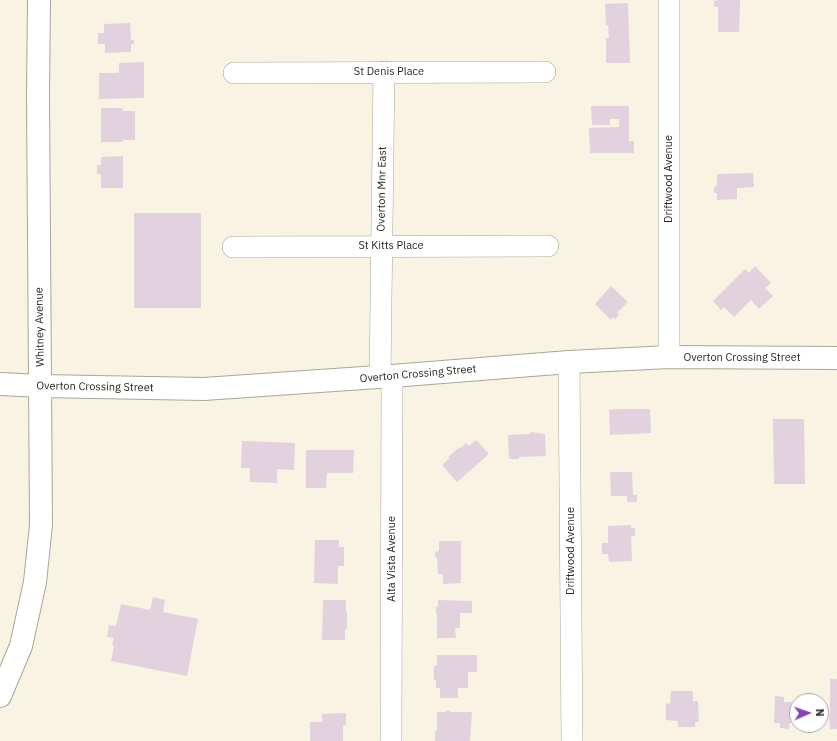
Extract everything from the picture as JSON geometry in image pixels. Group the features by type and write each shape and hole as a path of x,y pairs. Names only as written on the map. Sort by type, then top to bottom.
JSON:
{"main road":[{"name":"Whitney Avenue","path":"0,696 21,646 35,582 41,525 38,0"},
{"name":"Overton Crossing Street","path":"0,384 204,390 569,362 669,357 837,358"}],"street":[{"name":"Driftwood Avenue","path":"669,0 669,357"},
{"name":"Overton Mnr East","path":"384,72 381,246 386,377"},
{"name":"St Denis Place","path":"234,73 545,72"},
{"name":"St Kitts Place","path":"233,247 548,246"},
{"name":"Driftwood Avenue","path":"569,362 572,741"},
{"name":"Alta Vista Avenue","path":"386,377 391,741"}],"building":[{"path":"740,0 739,32 718,32 718,7 714,7 714,1"},
{"path":"628,3 630,63 606,63 606,38 609,38 608,25 606,25 605,4"},
{"path":"130,23 131,40 134,40 134,44 131,44 131,52 105,53 105,44 98,44 98,33 104,33 104,24"},
{"path":"144,62 144,98 99,99 99,73 119,73 119,63"},
{"path":"591,106 629,106 629,141 634,141 634,153 590,153 589,128 619,127 619,119 610,119 610,125 592,125"},
{"path":"101,108 123,108 123,111 135,111 135,140 123,140 123,142 101,142"},
{"path":"123,156 123,188 101,188 101,174 97,174 97,165 101,165 101,157"},
{"path":"753,173 754,187 737,188 737,199 717,200 717,193 714,193 714,187 717,186 717,174"},
{"path":"134,213 201,213 201,308 134,308"},
{"path":"755,266 771,283 765,288 773,296 759,309 751,300 734,317 724,307 721,310 713,301 745,269 749,273"},
{"path":"611,286 628,302 617,313 619,315 615,319 613,317 611,320 595,304"},
{"path":"650,409 651,433 610,435 609,410"},
{"path":"773,419 804,419 805,484 774,484"},
{"path":"530,432 545,434 546,456 509,459 508,435 530,434"},
{"path":"476,440 489,454 457,482 442,465 450,458 448,457 460,447 461,448 466,443 469,446"},
{"path":"242,441 295,443 294,470 277,469 277,483 250,482 250,468 241,468"},
{"path":"306,450 354,450 353,473 327,473 326,488 306,488"},
{"path":"610,472 632,472 633,495 637,495 637,502 627,502 627,496 611,496"},
{"path":"631,525 631,528 635,528 635,536 631,536 632,561 609,562 608,554 602,554 602,543 608,543 608,526"},
{"path":"315,540 339,540 339,547 344,547 344,566 338,566 338,584 314,583"},
{"path":"439,541 461,541 461,583 443,584 443,574 438,574 437,557 435,557 435,552 439,551"},
{"path":"153,597 165,600 163,612 198,619 187,676 111,661 114,638 107,637 109,625 116,626 121,604 150,610"},
{"path":"323,600 346,600 347,629 345,630 345,640 322,640"},
{"path":"438,600 472,601 472,613 460,613 460,628 455,628 456,638 437,638 436,607 438,607"},
{"path":"437,655 477,655 477,672 468,672 468,688 458,688 458,698 440,698 440,688 436,688 436,680 434,680 434,666 437,665"},
{"path":"830,679 837,679 837,729 830,729"},
{"path":"671,691 693,691 693,701 698,701 699,722 695,722 695,727 678,727 678,721 666,720 666,703 670,704"},
{"path":"775,696 784,697 784,702 789,702 789,729 780,728 780,723 774,723"},
{"path":"437,712 472,712 470,741 435,741 435,731 437,731"},
{"path":"346,713 346,725 343,725 343,741 310,741 310,722 322,722 322,714"}]}
